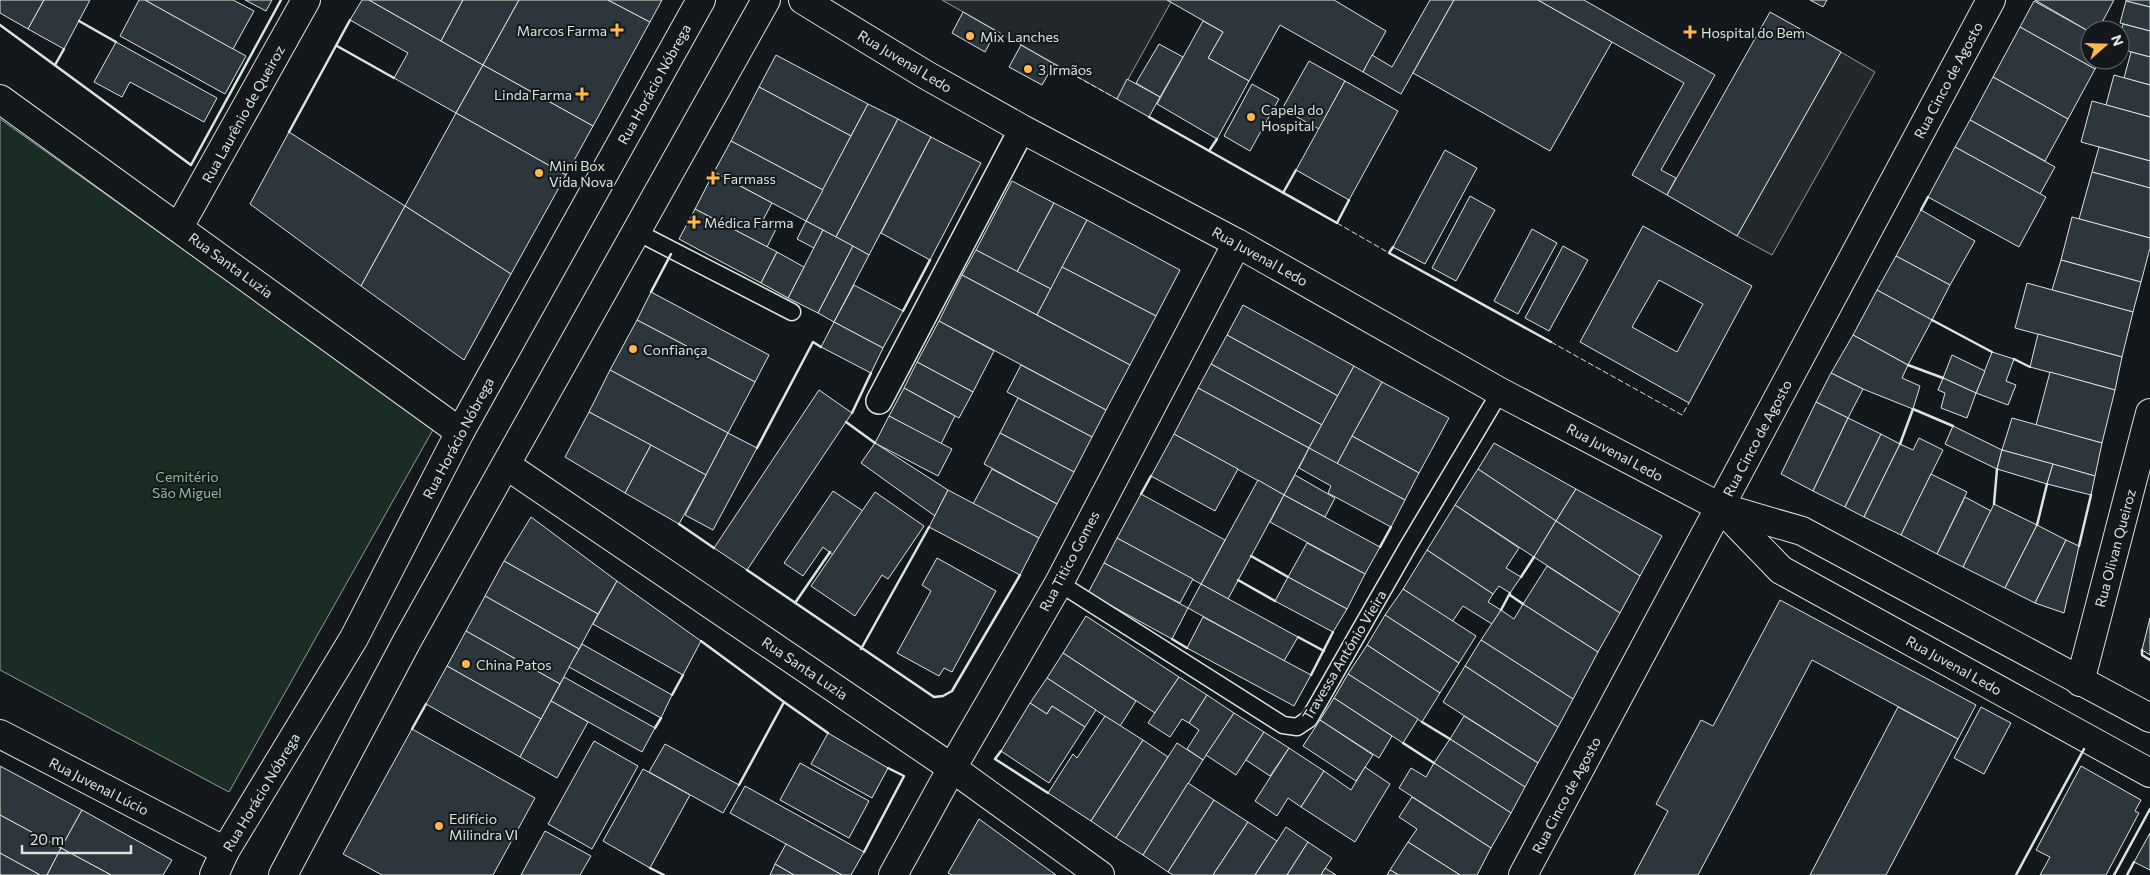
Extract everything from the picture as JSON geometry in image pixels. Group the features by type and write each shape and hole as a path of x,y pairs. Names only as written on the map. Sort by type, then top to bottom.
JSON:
{"main road":[{"name":"Rua Laurênio de Queiroz","path":"179,227 306,0"},
{"name":"Rua Horácio Nóbrega","path":"220,863 358,630 460,432 701,0"},
{"name":"Rua Juvenal Ledo","path":"803,0 926,74 1022,128 1237,243 1500,392 1720,507 1802,531 2150,718"},
{"name":"Rua Cinco de Agosto","path":"1523,875 1991,0"},
{"path":"283,875 407,641 635,231 766,2"},
{"name":"Rua Santa Luzia","path":"0,99 460,432"},
{"name":"Rua Titico Gomes","path":"893,875 952,768 1059,583 1237,243"},
{"name":"Rua Olivan Queiroz","path":"2080,682 2150,413"},
{"name":"Rua Santa Luzia","path":"506,464 952,768 1100,875"},
{"name":"Rua Juvenal Ledo","path":"1720,507 1781,570 2150,773"},
{"name":"Rua Juvenal Lúcio","path":"0,734 220,863"}],"street":[{"path":"879,400 1022,128"}],"lane":[{"path":"635,231 792,312"},
{"name":"Travessa António Vieira","path":"1059,583 1283,725 1298,727 1309,719 1407,548 1500,392"}],"green space":[{"name":"Cemitério São Miguel","path":"0,119 434,428 229,792 0,670"}],"shaded area":[{"path":"942,0 1167,0 1171,2 1117,99"},
{"path":"1841,52 1875,72 1772,255 1737,236"}],"building":[{"path":"0,0 44,0 28,29 0,13"},
{"path":"44,0 90,0 64,49 28,29"},
{"path":"139,0 145,0 246,56 225,94 120,36"},
{"path":"145,0 233,0 254,11 233,49"},
{"path":"245,0 272,0 266,11"},
{"path":"362,0 369,0 483,65 456,113 394,78 408,53 350,20"},
{"path":"369,0 463,0 441,41"},
{"path":"463,0 519,0 483,65 441,41"},
{"path":"519,0 608,0 650,22 593,126 483,65"},
{"path":"608,0 662,0 650,22"},
{"path":"1167,0 1334,0 1386,31 1363,72 1280,25 1249,81 1208,58 1223,32"},
{"path":"1430,0 1454,0 1401,94 1363,72 1372,55 1392,67"},
{"path":"1454,0 1538,0 1612,42 1550,151 1413,73"},
{"path":"1538,0 1584,0 1715,75 1661,170 1676,178 1667,195 1632,175 1684,83"},
{"path":"1810,0 1827,0 1823,7"},
{"path":"2035,0 2114,0 2103,20 2080,20 2080,26"},
{"path":"2150,0 2150,7 2126,1"},
{"path":"2034,1 2080,26 2080,61 2020,27"},
{"path":"2126,1 2150,7 2150,31 2130,26 2130,20 2121,20"},
{"path":"963,12 996,31 985,52 952,33"},
{"path":"1770,12 1841,52 1737,236 1667,195"},
{"path":"1203,21 1223,32 1208,58 1249,81 1217,139 1157,104"},
{"path":"2130,26 2150,31 2150,57 2130,52"},
{"path":"2020,27 2080,61 2080,70 2094,70 2068,119 1993,77"},
{"path":"116,42 217,98 204,122 130,82 122,97 94,82"},
{"path":"1159,44 1183,57 1160,97 1136,83"},
{"path":"1021,45 1054,64 1042,85 1009,67"},
{"path":"2131,52 2150,57 2150,85 2124,78 2126,70 2130,70"},
{"path":"776,55 868,104 851,136 759,87"},
{"path":"1309,61 1345,81 1319,129 1282,109"},
{"path":"483,65 593,126 566,175 456,113"},
{"path":"2114,75 2150,85 2150,117 2106,105"},
{"path":"1993,77 2068,119 2045,161 1970,120"},
{"path":"1127,79 1160,97 1149,117 1117,99"},
{"path":"1345,81 1398,111 1349,200 1296,170"},
{"name":"Capela do Hospital","path":"1252,84 1279,99 1250,151 1224,136"},
{"path":"759,87 851,136 823,190 731,141"},
{"path":"2092,101 2150,117 2150,161 2081,142"},
{"path":"868,104 898,119 836,237 806,221"},
{"path":"456,113 566,175 511,274 405,206"},
{"path":"898,119 931,137 869,255 836,237"},
{"path":"1970,120 2055,167 2040,194 1955,147"},
{"path":"289,132 405,206 361,286 250,204"},
{"path":"931,137 981,163 930,260 881,233"},
{"path":"731,141 823,190 806,221 714,172"},
{"path":"1955,147 2046,197 2019,247 1928,197"},
{"path":"2099,147 2150,161 2150,188 2092,172"},
{"path":"1445,150 1477,168 1425,264 1393,247"},
{"path":"714,172 772,203 763,220 777,227 767,247 695,209"},
{"path":"2092,172 2150,188 2150,238 2079,219"},
{"path":"1012,181 1054,203 1017,272 976,250"},
{"path":"1470,196 1495,210 1456,281 1432,268"},
{"path":"1054,203 1087,220 1051,289 1017,272"},
{"path":"405,206 511,274 464,360 361,286"},
{"path":"695,209 777,252 761,283 679,239"},
{"path":"1921,210 1975,241 1950,285 1896,256"},
{"path":"2072,217 2150,238 2150,248 2141,282 2061,260"},
{"path":"1087,220 1180,270 1156,316 1062,267"},
{"path":"806,221 823,230 814,248 797,239"},
{"path":"1643,226 1752,286 1689,403 1580,342","holes":["1659,280 1703,304 1677,352 1632,327"]},
{"path":"1532,229 1557,243 1518,314 1494,301"},
{"path":"823,230 853,246 818,313 788,298"},
{"path":"853,246 869,255 834,322 818,313"},
{"path":"1563,246 1588,260 1549,331 1525,318"},
{"path":"976,250 1051,289 1037,315 962,275"},
{"path":"777,252 804,267 788,298 761,283"},
{"path":"1896,256 1950,285 1932,320 1877,290"},
{"path":"2061,260 2141,282 2133,312 2052,290"},
{"path":"1062,267 1156,316 1130,365 1037,315"},
{"path":"962,275 1130,365 1106,410 939,321"},
{"path":"2027,283 2133,312 2122,357 2015,328"},
{"path":"854,285 903,311 883,348 834,322"},
{"path":"1877,290 1932,320 1908,365 1853,335"},
{"path":"651,292 769,355 755,382 637,320"},
{"path":"1243,305 1354,366 1338,396 1227,335"},
{"path":"637,320 755,382 728,433 610,370"},
{"path":"939,321 994,351 973,392 917,362"},
{"path":"834,322 883,348 871,373 821,347"},
{"path":"2038,334 2122,357 2115,390 2030,367"},
{"path":"1227,335 1338,396 1322,425 1211,364"},
{"path":"1853,335 1908,365 1902,378 1920,386 1913,409 1863,389 1831,373"},
{"path":"1992,352 2014,359 2006,381 2016,385 2008,405 1976,393"},
{"path":"1952,355 1985,371 1976,393 1943,378"},
{"path":"917,362 973,392 959,418 904,388"},
{"path":"1211,364 1322,425 1309,448 1198,388"},
{"path":"1021,365 1106,410 1092,437 1007,392"},
{"path":"1354,366 1382,382 1337,464 1309,448"},
{"path":"610,370 728,433 706,475 589,412"},
{"path":"2050,372 2115,390 2102,443 2036,425"},
{"path":"1831,373 1863,389 1848,418 1816,402"},
{"path":"1943,378 1976,393 1967,418 1941,408 1945,393 1938,390"},
{"path":"1382,382 1449,418 1419,473 1352,436"},
{"path":"904,388 955,416 941,444 889,416"},
{"path":"1198,388 1309,448 1284,495 1174,434"},
{"path":"819,390 852,413 747,570 714,548"},
{"path":"1018,398 1092,437 1074,472 1000,433"},
{"path":"1816,402 1848,418 1813,491 1781,474"},
{"path":"589,412 651,445 625,493 565,457"},
{"path":"889,416 952,449 938,476 875,443"},
{"path":"1848,418 1881,434 1845,507 1813,491"},
{"path":"2012,418 2102,443 2095,476 2002,450"},
{"path":"1953,426 2002,450 1997,469 1945,444"},
{"path":"728,433 757,448 713,530 685,515"},
{"path":"1000,433 1074,472 1057,504 984,464"},
{"path":"1174,434 1238,469 1215,511 1151,476"},
{"path":"1881,434 1900,444 1864,517 1845,507"},
{"path":"1352,436 1419,473 1405,500 1337,464"},
{"path":"1919,438 1943,450 1901,535 1864,517 1900,444 1913,450"},
{"path":"875,443 948,490 935,516 861,463"},
{"path":"1494,443 1576,489 1556,521 1478,469"},
{"path":"651,445 706,475 679,524 625,493"},
{"path":"1309,448 1405,500 1391,527 1328,493 1331,486 1299,468"},
{"path":"2002,450 2053,464 2047,484 1997,469"},
{"path":"2053,464 2095,476 2091,495 2047,484"},
{"path":"992,469 1057,504 1039,538 973,504"},
{"path":"1478,469 1556,521 1534,557 1455,505"},
{"path":"1931,474 1967,492 1937,554 1901,535"},
{"path":"1295,475 1335,498 1325,517 1284,495"},
{"path":"1258,480 1284,495 1228,599 1201,584"},
{"path":"1576,489 1662,536 1640,576 1556,521"},
{"path":"948,490 1039,538 1020,575 929,527"},
{"path":"833,491 863,511 833,555 823,547 803,576 784,563"},
{"path":"875,492 924,526 888,579 882,575 855,616 811,586"},
{"path":"1141,494 1225,540 1201,584 1117,538"},
{"path":"1284,495 1380,547 1365,574 1270,522"},
{"path":"1965,497 1991,511 1963,567 1937,554"},
{"path":"1994,504 2037,525 2005,588 1963,567"},
{"path":"1455,505 1519,548 1506,568 1521,577 1510,593 1499,586 1493,594 1427,550"},
{"path":"531,517 617,581 598,614 504,561"},
{"path":"1556,521 1640,576 1620,613 1534,557"},
{"path":"2037,525 2066,540 2035,603 2005,588"},
{"path":"1117,538 1193,579 1180,603 1104,563"},
{"path":"2066,540 2079,546 2064,613 2035,603"},
{"path":"1307,543 1365,574 1347,609 1288,577"},
{"path":"1427,550 1493,594 1488,602 1501,610 1492,624 1463,606 1452,622 1403,589"},
{"path":"937,558 996,591 952,672 944,668 939,676 897,653 931,591 922,585"},
{"path":"504,561 598,614 579,649 485,596"},
{"path":"1104,563 1188,608 1172,639 1088,593"},
{"path":"1547,566 1620,613 1598,652 1523,604"},
{"path":"1288,577 1347,609 1333,632 1275,601"},
{"path":"617,581 701,641 683,675 593,624"},
{"path":"1201,584 1298,637 1284,661 1188,608"},
{"path":"1403,589 1476,636 1459,663 1385,615"},
{"path":"485,596 579,649 560,684 466,631"},
{"path":"1780,600 1976,705 1958,739 1812,660 1698,875 1634,875 1668,811 1656,804 1701,720 1713,726"},
{"path":"1523,604 1598,652 1573,699 1481,640 1501,610 1514,619"},
{"path":"1385,615 1459,663 1440,693 1367,645"},
{"path":"1086,616 1179,677 1155,713 1063,653"},
{"path":"1203,617 1311,675 1294,706 1187,648"},
{"path":"2150,618 2150,655 2142,650"},
{"path":"466,631 560,684 541,719 447,666"},
{"path":"1481,640 1573,699 1558,727 1465,666"},
{"path":"582,644 672,695 661,718 569,667"},
{"path":"1367,645 1440,693 1422,722 1348,674"},
{"path":"1063,653 1136,701 1120,726 1047,678"},
{"path":"447,666 541,719 520,757 426,704"},
{"path":"1465,666 1558,727 1538,763 1443,702"},
{"path":"1348,674 1418,719 1403,743 1334,698"},
{"path":"564,677 655,728 642,752 551,701"},
{"path":"1179,677 1207,695 1189,723 1182,719 1170,737 1148,723"},
{"path":"1047,678 1096,710 1085,727 1052,706 1047,714 1030,703"},
{"path":"1207,695 1234,713 1203,760 1187,749 1199,730 1189,723"},
{"path":"1334,698 1392,736 1379,758 1320,720"},
{"path":"551,701 588,722 557,778 520,757"},
{"path":"1030,703 1047,714 1052,706 1085,727 1049,783 1001,751"},
{"path":"1898,707 1958,739 1886,875 1810,875"},
{"path":"1981,707 2011,723 1984,774 1954,758"},
{"path":"1234,713 1264,732 1236,775 1206,755"},
{"path":"1105,716 1143,740 1091,821 1048,793 1073,754 1077,758"},
{"path":"1464,716 1538,763 1525,787 1450,739"},
{"path":"1320,720 1373,755 1356,781 1303,746"},
{"name":"Edifício Milindra VI","path":"412,729 535,798 493,875 382,875 343,854"},
{"path":"1264,732 1289,748 1270,776 1246,760"},
{"path":"828,733 888,768 872,798 811,764"},
{"path":"1450,739 1525,787 1511,813 1434,763"},
{"path":"1143,740 1168,757 1116,838 1091,821"},
{"path":"594,741 638,766 592,849 548,824"},
{"path":"1177,743 1203,760 1143,855 1116,838"},
{"path":"665,744 739,785 723,813 649,772"},
{"path":"1289,748 1324,771 1301,807 1288,798 1277,816 1255,801"},
{"path":"800,763 869,801 849,838 780,800"},
{"path":"1434,763 1511,813 1491,848 1399,788 1411,768 1426,777"},
{"path":"0,766 82,810 61,848 0,815"},
{"path":"2081,766 2141,800 2135,811 2139,813 2106,875 2040,875 2050,857 2036,850"},
{"path":"1365,767 1390,784 1355,842 1301,807 1324,771 1351,790"},
{"path":"643,769 690,795 650,868 603,841"},
{"path":"1188,783 1214,800 1168,872 1143,855"},
{"path":"745,786 864,852 851,875 842,875 730,813"},
{"path":"1412,797 1491,848 1477,875 1460,875 1408,842 1417,829 1399,817"},
{"path":"1214,800 1248,822 1213,875 1173,875 1168,872"},
{"path":"82,810 172,860 163,875 111,875 61,848"},
{"path":"0,815 61,848 47,875 40,875 0,853"},
{"path":"979,819 1056,875 952,875 948,873"},
{"path":"1248,822 1277,841 1255,875 1213,875"},
{"path":"1286,827 1308,842 1287,875 1255,875"},
{"path":"545,831 591,856 580,875 521,875"},
{"path":"2150,833 2150,870 2134,862"},
{"path":"1308,842 1332,858 1321,875 1287,875"},
{"path":"1408,842 1460,875 1399,875 1390,870"},
{"path":"786,844 842,875 794,875 775,864"},
{"path":"61,848 111,875 47,875"},
{"path":"0,853 40,875 0,875"},
{"path":"775,864 794,875 770,875"},
{"path":"1325,868 1336,875 1321,875"},
{"path":"1390,870 1399,875 1387,875"}],"fence":[{"path":"1054,64 1117,99"},
{"path":"1337,223 1389,253"},
{"path":"1551,342 1682,415 1689,403"}],"wall":[{"path":"0,25 191,165 281,0"},
{"path":"289,132 350,20"},
{"path":"79,21 116,42"},
{"path":"337,46 394,78"},
{"path":"55,65 64,49"},
{"path":"1149,117 1337,223 1349,200"},
{"path":"1209,151 1217,139"},
{"path":"1283,193 1296,170"},
{"path":"1921,210 1928,197"},
{"path":"1393,247 1389,253 1551,342"},
{"path":"651,292 671,254"},
{"path":"903,311 930,260"},
{"path":"1932,320 1992,352"},
{"path":"757,448 813,342 821,347"},
{"path":"2014,359 2030,367"},
{"path":"1908,365 1943,378"},
{"path":"852,413 871,373"},
{"path":"1900,444 1913,409 1953,426"},
{"path":"846,422 875,443"},
{"path":"1994,504 1997,469"},
{"path":"1141,494 1151,476"},
{"path":"2037,525 2047,484"},
{"path":"2079,546 2091,495"},
{"path":"679,524 714,548"},
{"path":"861,649 929,527"},
{"path":"1380,547 1391,527"},
{"path":"795,603 830,552"},
{"path":"1251,556 1288,577"},
{"path":"1521,577 1534,557"},
{"path":"747,570 934,697 943,696 952,691 1020,575"},
{"path":"1238,580 1275,601"},
{"path":"1501,610 1510,593"},
{"path":"1510,595 1523,604"},
{"path":"1311,675 1333,632"},
{"path":"1298,637 1324,651"},
{"path":"1172,639 1187,648"},
{"path":"701,641 784,702"},
{"path":"2142,650 2142,655 2150,660"},
{"path":"672,695 683,675"},
{"path":"739,785 784,702 828,733"},
{"path":"412,729 426,704"},
{"path":"655,728 661,718"},
{"path":"1422,722 1450,739"},
{"path":"1403,743 1434,763"},
{"path":"2016,875 2084,749"},
{"path":"1001,751 995,759 1048,793"},
{"path":"864,852 904,776 888,768"},
{"path":"2114,875 2150,809"},
{"path":"2127,875 2134,862"},
{"path":"650,868 664,875"}],"place":[{"name":"Marcos Farma","path":"617,30"},
{"name":"Hospital do Bem","path":"1690,32"},
{"name":"Mix Lanches","path":"970,36"},
{"name":"3 Irmãos","path":"1028,69"},
{"name":"Linda Farma","path":"582,94"},
{"name":"Capela do Hospital","path":"1251,117"},
{"name":"Mini Box Vida Nova","path":"539,173"},
{"name":"Farmass","path":"713,178"},
{"name":"Médica Farma","path":"694,222"},
{"name":"Confiança","path":"633,349"},
{"name":"China Patos","path":"466,664"},
{"name":"Edifício Milindra VI","path":"439,826"}]}
